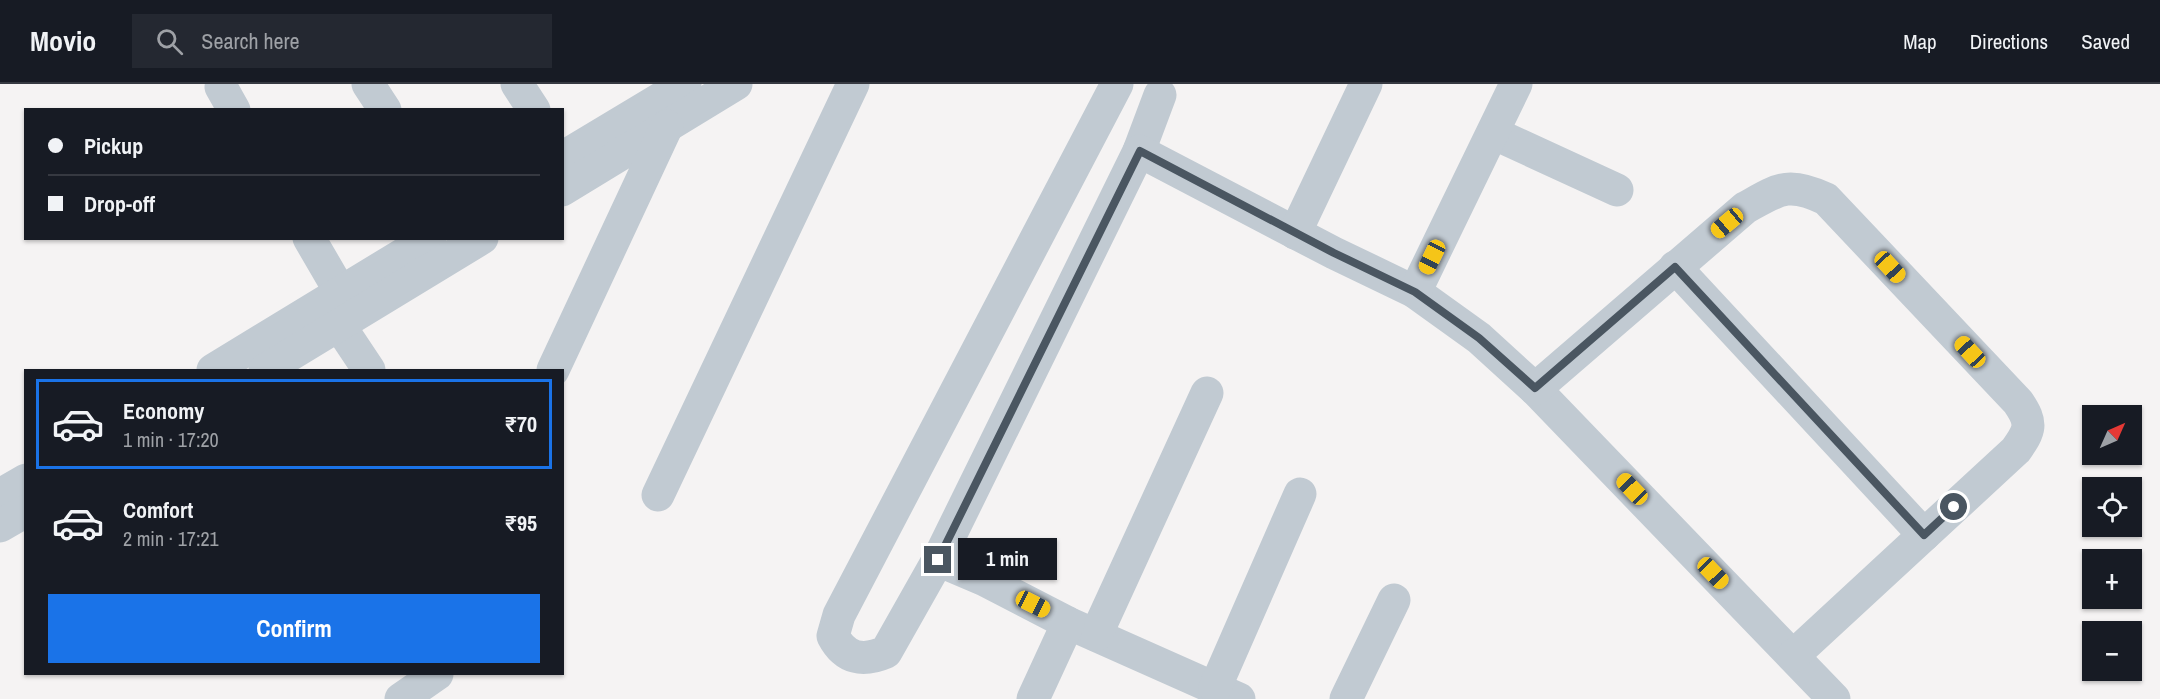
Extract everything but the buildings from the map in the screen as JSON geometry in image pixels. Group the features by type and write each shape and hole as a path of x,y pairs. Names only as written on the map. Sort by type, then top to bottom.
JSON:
{"street":[{"path":"368,84 384,108"},
{"path":"517,84 533,108"},
{"path":"564,189 736,84"},
{"path":"658,495 853,84"},
{"path":"1117,84 839,615 833,636 839,647 853,656 870,659 886,652 938,560 1169,90"},
{"path":"1125,84 1137,94 1149,97 1169,90"},
{"path":"1295,233 1366,84"},
{"path":"1415,292 1516,84"},
{"path":"564,155 672,87"},
{"path":"553,369 667,126"},
{"path":"1492,133 1617,190"},
{"path":"1140,151 1295,233 1415,292 1479,338 1535,388 1834,699"},
{"path":"1535,388 1745,208 1774,192 1792,188 1808,190 1826,199 2018,402 2027,416 2029,426 2016,450 1793,656"},
{"path":"310,240 341,293"},
{"path":"215,369 427,240"},
{"path":"267,369 479,240"},
{"path":"1675,267 1924,535"},
{"path":"339,325 368,369"},
{"path":"1033,699 1082,629 1207,393"},
{"path":"0,495 24,481"},
{"path":"938,560 985,580 1204,690 1300,494"},
{"path":"0,526 24,512"},
{"path":"1346,699 1394,600"},
{"path":"401,699 436,675"}],"route":[{"path":"938,560 1140,151 1334,253 1415,292 1479,338 1535,388 1675,267 1924,535 1954,507"}]}
